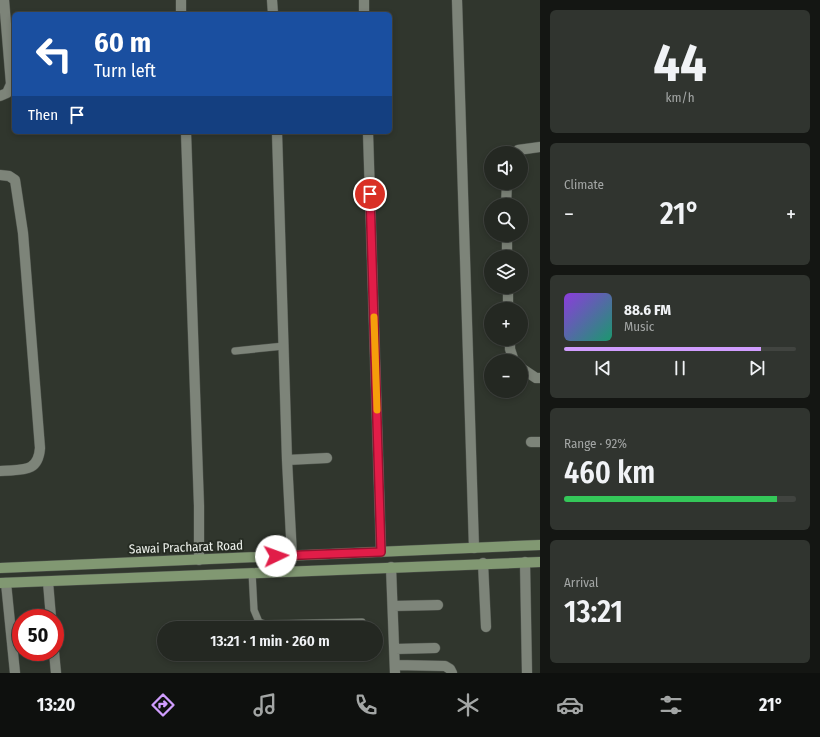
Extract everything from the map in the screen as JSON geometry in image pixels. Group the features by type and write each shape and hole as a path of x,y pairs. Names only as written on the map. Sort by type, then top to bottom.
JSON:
{"main road":[{"name":"Sawai Pracharat Road","path":"0,567 540,545"},
{"path":"3,583 252,572 540,562"}],"street":[{"path":"0,96 7,93 11,84 4,0"},
{"path":"181,0 182,12"},
{"path":"272,0 273,12"},
{"path":"364,0 364,12"},
{"path":"457,0 474,548"},
{"path":"186,134 199,560"},
{"path":"277,134 287,460 292,556"},
{"path":"368,134 381,552"},
{"path":"528,149 540,147"},
{"path":"0,175 9,176 15,180 18,188 40,448 39,457 36,464 28,468 0,471"},
{"path":"528,373 536,378 540,378"},
{"path":"287,460 327,458"},
{"path":"525,562 527,673"},
{"path":"484,563 486,627"},
{"path":"391,567 395,669 445,666 450,669 452,673"},
{"path":"48,582 50,609"},
{"path":"3,583 14,673"},
{"path":"393,606 438,605"},
{"path":"394,649 435,648"},
{"path":"55,661 56,673"}],"lane":[{"path":"235,351 284,346"},
{"path":"252,572 254,610 259,621"}],"slow traffic":[{"path":"374,317 377,410"}],"route":[{"path":"276,556 381,552 370,194"}]}
